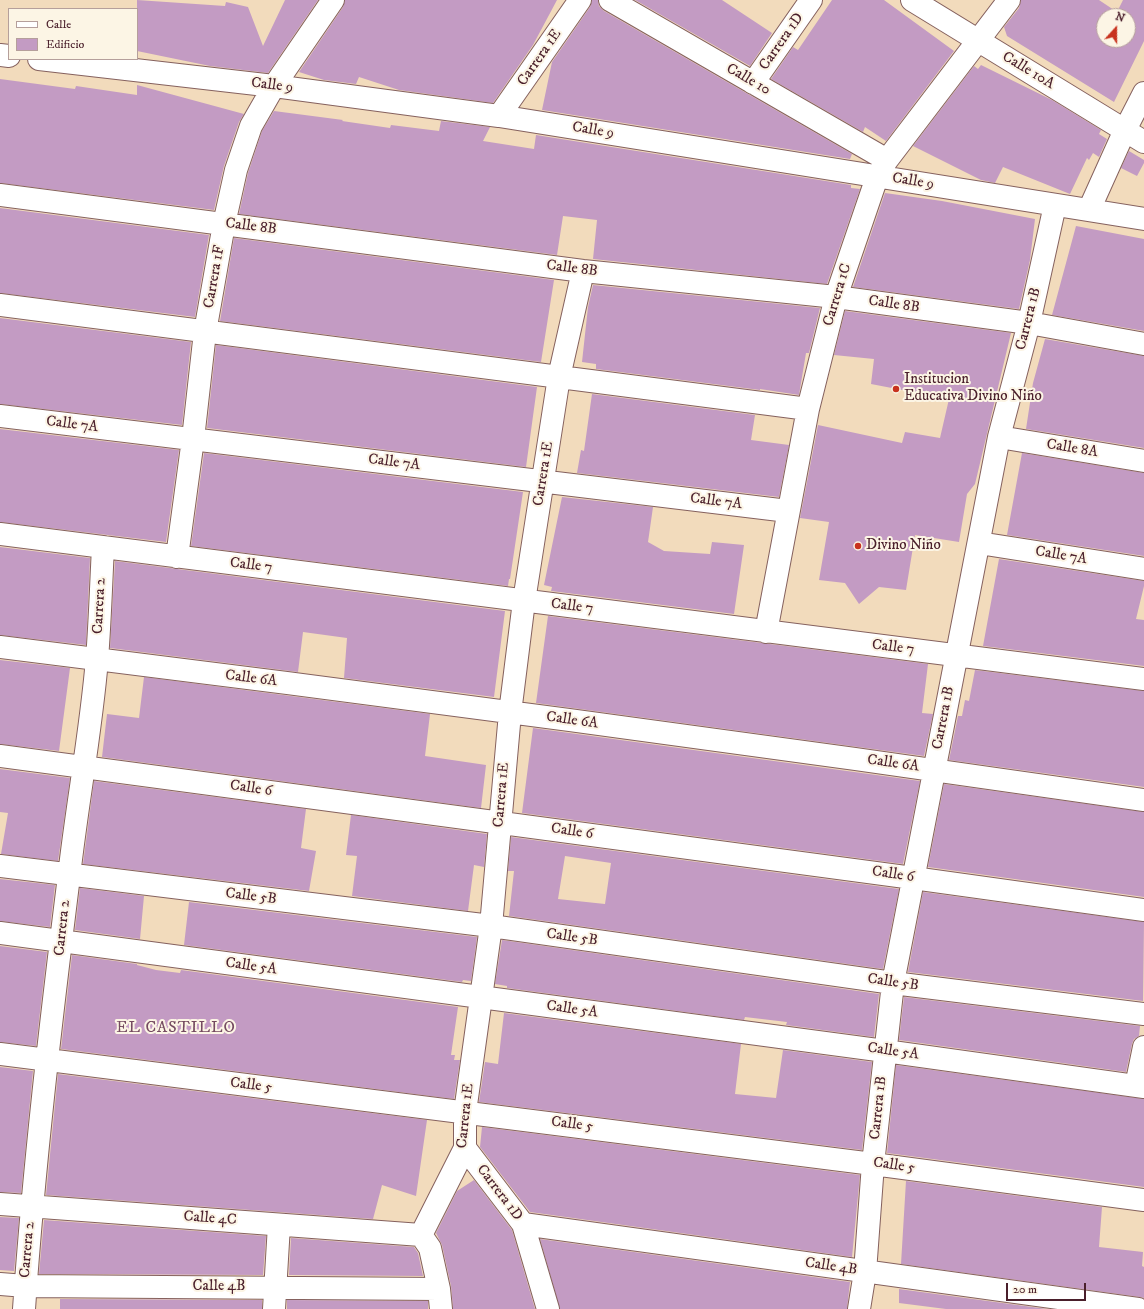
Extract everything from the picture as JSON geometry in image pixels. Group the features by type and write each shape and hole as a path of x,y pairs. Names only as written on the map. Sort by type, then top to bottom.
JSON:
{"street":[{"name":"Carrera 1F","path":"177,557 193,439 205,332 224,224 236,170 251,126 274,86 333,0"},
{"name":"Carrera 1E","path":"499,116 580,0"},
{"name":"Calle 10","path":"610,0 753,83 882,168"},
{"name":"Carrera 1D","path":"753,83 812,0"},
{"name":"Calle 10A","path":"912,0 1144,142"},
{"name":"Carrera 1C","path":"766,632 808,409 836,297 882,168 1009,0"},
{"name":"Calle 9","path":"48,60 274,86 882,168 1055,204 1144,219"},
{"path":"1089,210 1125,130 1144,93"},
{"name":"Calle 8B","path":"0,195 583,270 836,297 1029,323 1144,344"},
{"name":"Carrera 1B","path":"859,1309 865,1272 873,1164 893,983 1000,437 1029,323 1055,204"},
{"name":"Carrera 1E","path":"421,1235 465,1148 465,1112 491,926 510,713 524,601 559,377 583,270"},
{"path":"0,305 808,409"},
{"name":"Calle 7A","path":"0,416 788,511"},
{"name":"Calle 8A","path":"1000,437 1144,461"},
{"name":"Calle 7","path":"0,534 1144,679"},
{"name":"Calle 7A","path":"979,543 1144,570"},
{"name":"Carrera 2","path":"24,1309 32,1206 47,1061 97,659 103,547"},
{"name":"Calle 6A","path":"0,647 510,713 1144,800"},
{"name":"Calle 6","path":"0,756 1144,910"},
{"name":"Calle 5B","path":"0,866 491,926 893,983 1144,1014"},
{"name":"Calle 5A","path":"0,933 885,1051 1140,1087"},
{"path":"1140,1087 1144,1047"},
{"name":"Calle 5","path":"0,1054 873,1164 1144,1200"},
{"name":"Carrera 1D","path":"465,1148 523,1224 548,1309"},
{"name":"Calle 4C","path":"0,1204 421,1235"},
{"name":"Calle 4B","path":"523,1224 1138,1309"},
{"path":"274,1309 279,1225"},
{"path":"421,1235 430,1248 440,1299"},
{"name":"Calle 4B","path":"0,1284 25,1286 276,1288 440,1299"}],"building":[{"path":"137,0 225,6 226,2 248,7 263,46 285,0 318,0 268,73 210,66 138,51"},
{"path":"345,0 557,0 533,45 493,103 399,90 359,77 356,84 324,80 299,72 343,7"},
{"path":"592,0 598,0 599,6 604,11 852,154 850,159 542,110 552,62 590,7"},
{"path":"635,0 722,0 772,33 750,66"},
{"path":"832,0 884,0 954,51 886,141 865,127 863,132 771,79 793,47 798,50"},
{"path":"1021,0 1099,0 1111,8 1096,8 1096,48 1136,48 1136,8 1119,8 1123,0 1144,0 1144,41 1114,102 1007,36 1004,27 1019,8"},
{"path":"981,65 1052,100 1101,130 1099,134 1107,139 1099,157 1093,153 1089,160 1087,158 1070,194 1003,167 995,183 981,180 913,146 974,66 978,69"},
{"path":"0,79 75,89 76,86 137,95 137,85 244,114 239,122 224,166 214,210 0,183"},
{"path":"274,111 390,128 391,125 439,131 441,121 490,127 483,141 534,149 536,135 851,185 851,188 860,189 827,284 593,259 597,220 563,216 557,255 239,214 248,173 262,131"},
{"path":"1129,151 1144,160 1144,163 1137,176 1121,168"},
{"path":"885,193 942,201 1035,219 1030,260 1019,309 853,287"},
{"path":"0,208 209,235 195,317 0,293"},
{"path":"1076,226 1144,239 1144,331 1052,315"},
{"path":"234,238 554,280 541,362 220,321"},
{"path":"593,285 820,308 809,353 806,353 799,395 596,369 596,364 582,362 588,307"},
{"path":"845,311 1011,333 975,484 967,494 959,542 915,535 906,590 879,587 859,604 845,583 819,580 829,522 800,518 818,425 902,443 905,432 940,438 949,399 871,384 874,359 834,355"},
{"path":"0,318 191,342 182,425 0,404"},
{"path":"1045,339 1144,356 1144,448 1026,429 1033,383"},
{"path":"216,345 537,387 526,467 207,428"},
{"path":"592,394 755,415 751,440 789,445 779,497 577,473 581,450 584,451"},
{"path":"0,429 179,450 166,542 0,522"},
{"path":"204,453 523,492 508,586 191,546"},
{"path":"1022,453 1144,473 1144,556 1007,535"},
{"path":"562,497 653,507 648,542 664,551 710,554 712,542 744,545 734,614 551,591 552,587 544,585"},
{"path":"0,547 90,558 86,645 0,635"},
{"path":"999,559 1144,581 1136,619 1144,620 1144,666 983,646"},
{"path":"115,561 505,611 494,697 344,678 347,638 303,632 298,672 110,648"},
{"path":"548,616 928,664 922,713 933,714 924,756 536,703"},
{"path":"0,660 70,668 59,751 0,744"},
{"path":"975,670 1144,691 1144,787 949,760 958,716 962,716 965,700 969,701"},
{"path":"144,677 430,714 425,756 486,765 481,808 102,757 107,714 139,718"},
{"path":"533,728 920,781 903,864 522,813"},
{"path":"0,769 70,778 58,861 1,854 8,813 0,812"},
{"path":"94,781 306,809 301,848 316,851 309,891 83,864"},
{"path":"944,784 1144,812 1144,897 928,867"},
{"path":"351,815 487,834 484,867 474,865 468,911 352,896 357,856 346,855"},
{"path":"511,837 899,889 883,969 509,916 514,871 508,871","holes":["565,856 611,863 605,904 558,899"]},
{"path":"0,879 55,885 50,927 0,921"},
{"path":"80,888 144,896 140,939 75,930"},
{"path":"923,892 1144,922 1143,1001 908,972"},
{"path":"189,902 477,937 471,981 463,980 462,982 184,945"},
{"path":"502,940 879,994 874,1037 786,1025 787,1022 745,1017 744,1020 507,988 507,986 495,984"},
{"path":"0,946 47,952 36,1046 0,1042"},
{"path":"72,955 137,964 156,970 180,973 181,970 458,1007 451,1055 455,1055 454,1060 460,1060 454,1099 61,1049"},
{"path":"904,997 1140,1026 1139,1036 1134,1039 1132,1044 1126,1072 899,1040"},
{"path":"504,1013 741,1044 735,1094 776,1098 783,1050 872,1062 862,1150 479,1102 485,1062 498,1064"},
{"path":"896,1065 1144,1099 1144,1187 887,1153"},
{"path":"0,1067 33,1071 21,1193 0,1192"},
{"path":"58,1074 427,1120 416,1196 382,1185 373,1219 46,1195"},
{"path":"482,1127 860,1175 852,1257 530,1212 480,1147"},
{"path":"474,1180 512,1230 535,1309 453,1309 451,1286 442,1245 436,1233 457,1191"},
{"path":"906,1181 1102,1207 1099,1247 1143,1252 1142,1266 1144,1267 1144,1298 901,1264"},
{"path":"0,1217 19,1218 14,1271 0,1270"},
{"path":"44,1220 266,1236 263,1275 39,1274"},
{"path":"291,1238 414,1247 418,1253 423,1276 289,1275"},
{"path":"540,1239 850,1282 847,1309 560,1309"},
{"path":"899,1289 1047,1309 946,1309 899,1303"},
{"path":"60,1299 262,1300 262,1309 60,1309"},
{"path":"287,1300 428,1301 428,1309 287,1309"}],"place":[{"name":"Institucion Educativa Divino Niño","path":"896,389"},
{"name":"Divino Niño","path":"858,546"}],"district":[{"name":"EL CASTILLO","path":"176,1029"}]}
